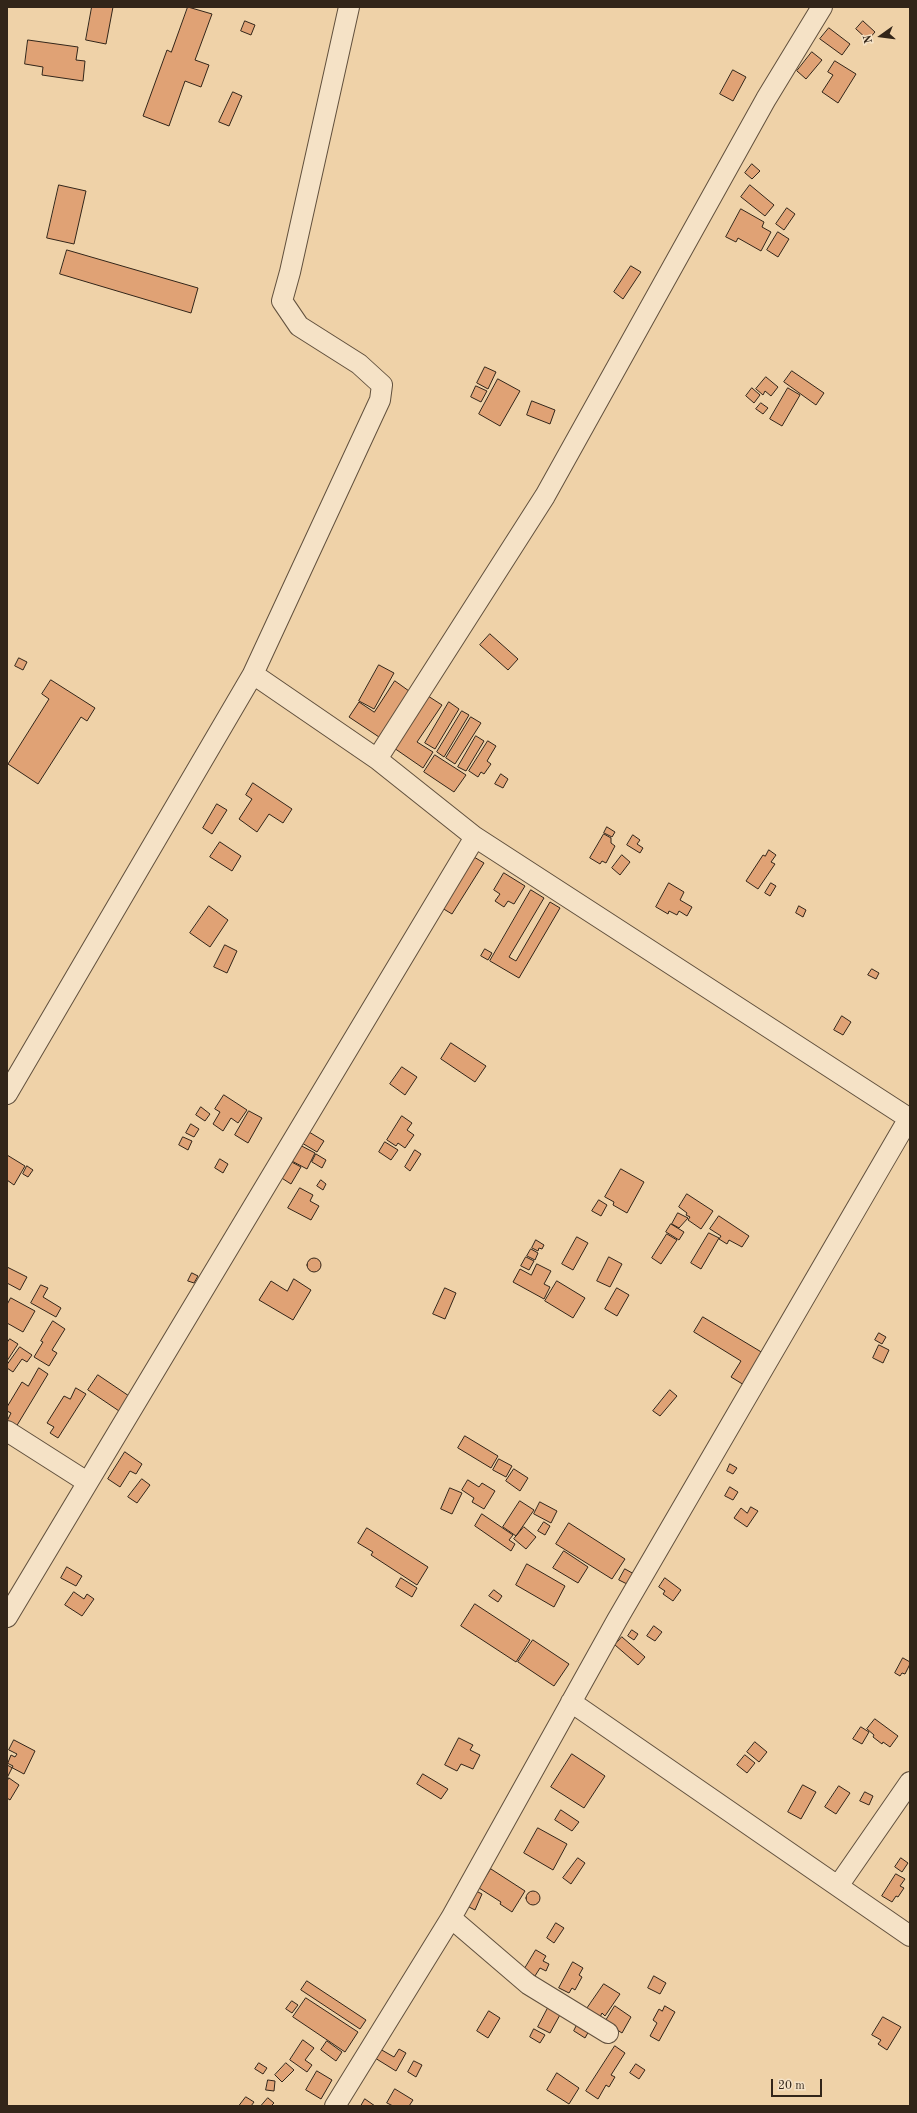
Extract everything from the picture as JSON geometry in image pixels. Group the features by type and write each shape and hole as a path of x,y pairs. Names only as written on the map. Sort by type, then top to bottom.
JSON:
{"street":[{"path":"7,1094 253,674 380,400 382,385 359,364 299,326 282,301 290,272 349,7"},
{"path":"377,759 545,496 766,98 822,7"},
{"path":"253,674 377,759 475,837 909,1118 571,1702 450,1918 335,2106"},
{"path":"7,1618 87,1482 475,837"},
{"path":"7,1431 87,1482"},
{"path":"571,1702 910,1936"},
{"path":"838,1886 910,1782"},
{"path":"450,1918 528,1984 608,2033"}],"building":[{"path":"92,7 113,7 106,44 86,40"},
{"path":"188,7 212,14 195,60 209,65 201,87 185,81 169,126 143,116 167,50 171,52"},
{"path":"245,21 255,25 251,35 241,31"},
{"path":"863,21 875,32 868,40 856,29"},
{"path":"829,28 850,44 842,55 820,39"},
{"path":"28,40 78,47 76,60 85,61 83,81 42,75 43,67 25,64"},
{"path":"812,52 822,60 806,79 797,71"},
{"path":"835,61 856,74 838,103 822,92 833,75 828,72"},
{"path":"733,70 746,77 733,101 720,94"},
{"path":"233,92 242,96 229,126 219,122"},
{"path":"752,164 760,171 752,179 745,173"},
{"path":"59,185 86,191 74,244 47,238"},
{"path":"750,185 774,205 765,216 741,197"},
{"path":"787,208 795,214 784,230 776,224"},
{"path":"741,209 764,222 762,227 771,232 761,251 738,238 736,242 726,237"},
{"path":"778,232 789,239 778,257 767,250"},
{"path":"67,250 198,288 191,313 60,274"},
{"path":"631,266 641,272 623,299 614,292"},
{"path":"485,367 496,372 488,389 477,383"},
{"path":"792,371 824,393 816,405 784,382"},
{"path":"766,377 778,387 771,396 765,391 763,395 756,389"},
{"path":"498,379 520,391 500,426 479,414"},
{"path":"476,386 487,391 481,402 471,397"},
{"path":"752,388 760,395 754,403 746,396"},
{"path":"788,388 800,395 782,426 770,419"},
{"path":"532,401 555,410 550,424 527,415"},
{"path":"761,403 768,408 763,414 756,409"},
{"path":"490,634 518,659 508,670 480,645"},
{"path":"19,658 27,662 23,670 15,666"},
{"path":"379,665 394,673 374,709 359,701"},
{"path":"51,680 95,708 87,721 81,717 38,784 8,764 49,699 42,694"},
{"path":"395,681 409,691 379,737 349,717 359,702 374,712"},
{"path":"428,696 442,705 417,742 433,752 423,768 394,748"},
{"path":"449,702 459,709 435,749 425,743"},
{"path":"462,711 469,715 444,757 437,752"},
{"path":"471,717 481,723 455,764 446,758"},
{"path":"476,736 484,741 466,771 458,767"},
{"path":"488,741 496,746 487,761 491,764 484,774 481,772 478,777 469,771"},
{"path":"435,755 466,775 454,792 424,772"},
{"path":"501,774 508,779 503,788 495,784"},
{"path":"253,783 292,809 283,823 269,814 257,832 239,819 252,799 246,795"},
{"path":"217,804 227,810 212,834 203,828"},
{"path":"607,827 615,832 612,837 604,833"},
{"path":"604,834 611,838 611,843 615,846 606,863 602,861 600,864 590,858"},
{"path":"633,835 640,840 637,844 643,848 640,853 627,845"},
{"path":"220,842 241,856 232,871 210,857"},
{"path":"769,850 776,855 771,862 775,864 758,889 746,881 763,855 765,856"},
{"path":"622,855 630,862 620,875 612,868"},
{"path":"474,857 484,863 452,914 442,908"},
{"path":"504,873 525,886 514,904 508,901 504,907 495,901 500,894 494,890"},
{"path":"669,883 684,892 680,900 692,907 687,916 679,911 677,915 669,911 668,914 656,907"},
{"path":"771,883 776,886 770,896 765,893"},
{"path":"531,890 544,898 509,957 516,961 550,902 560,908 519,978 490,961"},
{"path":"209,906 228,920 210,947 190,933"},
{"path":"799,906 806,910 803,917 796,913"},
{"path":"225,945 237,951 227,973 214,967"},
{"path":"485,949 492,953 488,960 481,956"},
{"path":"872,969 879,973 876,979 868,975"},
{"path":"842,1016 851,1022 843,1035 834,1030"},
{"path":"451,1043 486,1066 475,1082 441,1059"},
{"path":"402,1067 417,1077 405,1095 390,1084"},
{"path":"224,1095 247,1110 238,1123 231,1118 223,1131 213,1124 220,1112 215,1109"},
{"path":"201,1107 210,1114 205,1121 196,1115"},
{"path":"249,1111 262,1118 248,1143 235,1135"},
{"path":"402,1116 412,1123 407,1130 414,1135 405,1148 398,1143 396,1146 387,1140"},
{"path":"191,1124 199,1129 194,1137 186,1133"},
{"path":"304,1129 324,1141 317,1152 297,1140"},
{"path":"183,1137 192,1141 188,1150 179,1145"},
{"path":"385,1142 398,1150 391,1160 379,1152"},
{"path":"296,1143 315,1153 307,1169 288,1159"},
{"path":"415,1150 421,1154 410,1171 405,1167"},
{"path":"316,1154 326,1160 322,1168 312,1162"},
{"path":"7,1155 25,1166 14,1185 7,1180"},
{"path":"220,1159 228,1164 223,1173 215,1168"},
{"path":"286,1159 301,1167 291,1184 277,1175"},
{"path":"27,1166 33,1170 28,1177 23,1174"},
{"path":"621,1169 644,1182 627,1213 613,1205 614,1202 605,1197"},
{"path":"321,1180 326,1184 323,1190 317,1186"},
{"path":"300,1188 313,1195 310,1201 319,1206 311,1220 288,1208"},
{"path":"687,1194 713,1211 701,1229 688,1220 690,1217 686,1215 687,1213 679,1207"},
{"path":"599,1200 607,1205 601,1216 592,1211"},
{"path":"678,1213 688,1218 679,1228 672,1224"},
{"path":"719,1216 749,1236 742,1247 729,1240 727,1244 719,1239 721,1236 710,1229"},
{"path":"671,1224 684,1232 679,1240 666,1232"},
{"path":"709,1233 719,1238 701,1269 691,1263"},
{"path":"667,1234 677,1240 661,1264 652,1258"},
{"path":"577,1237 588,1243 573,1270 562,1264"},
{"path":"536,1240 544,1245 542,1249 539,1248 538,1251 532,1248"},
{"path":"531,1249 538,1253 535,1260 527,1256"},
{"path":"526,1257 534,1261 529,1270 521,1266"},
{"path":"609,1257 622,1264 610,1287 597,1281"},
{"path":"311,1258 317,1258 321,1262 321,1268 317,1272 311,1272 307,1268 307,1262"},
{"path":"537,1264 551,1271 544,1284 550,1287 544,1299 513,1282 520,1269 531,1275"},
{"path":"7,1267 27,1277 20,1290 7,1283"},
{"path":"192,1273 198,1276 194,1283 188,1281"},
{"path":"294,1279 311,1290 293,1320 259,1300 271,1281 287,1291"},
{"path":"557,1281 585,1298 573,1318 545,1301"},
{"path":"41,1285 48,1288 43,1297 61,1308 56,1317 31,1303"},
{"path":"445,1288 456,1293 445,1319 433,1314"},
{"path":"617,1288 629,1295 617,1316 605,1309"},
{"path":"11,1298 35,1311 23,1332 7,1323 7,1305"},
{"path":"703,1317 768,1356 749,1388 731,1377 741,1361 694,1332"},
{"path":"53,1321 65,1329 52,1350 57,1353 49,1366 34,1357 43,1342 41,1341"},
{"path":"879,1333 886,1337 882,1344 875,1340"},
{"path":"10,1339 18,1344 7,1361 7,1343"},
{"path":"879,1345 889,1350 883,1363 873,1358"},
{"path":"20,1347 32,1355 27,1362 22,1359 13,1372 7,1368 7,1365"},
{"path":"39,1368 48,1374 16,1427 7,1421 11,1413 7,1411 7,1407 22,1382 28,1386"},
{"path":"98,1375 132,1398 122,1413 88,1390"},
{"path":"76,1388 86,1394 58,1438 50,1433 54,1427 47,1423 64,1396 70,1399"},
{"path":"670,1390 677,1396 660,1416 653,1411"},
{"path":"465,1436 498,1456 491,1468 458,1448"},
{"path":"125,1452 142,1464 136,1474 130,1471 120,1487 108,1479"},
{"path":"499,1459 512,1466 506,1477 493,1470"},
{"path":"730,1464 737,1468 733,1474 727,1471"},
{"path":"514,1469 528,1478 520,1491 506,1481"},
{"path":"142,1479 150,1485 137,1503 128,1497"},
{"path":"468,1480 479,1487 482,1483 495,1491 484,1509 472,1502 474,1498 462,1490"},
{"path":"730,1487 738,1492 733,1500 725,1496"},
{"path":"450,1488 462,1493 452,1514 441,1509"},
{"path":"520,1501 534,1510 516,1536 503,1527"},
{"path":"540,1502 557,1511 551,1523 534,1514"},
{"path":"751,1507 758,1511 747,1527 734,1518 741,1508 747,1513"},
{"path":"482,1514 513,1535 509,1540 515,1544 511,1551 475,1526"},
{"path":"544,1522 550,1526 545,1535 538,1531"},
{"path":"569,1523 625,1559 612,1579 556,1544"},
{"path":"524,1527 536,1537 526,1549 514,1539"},
{"path":"367,1528 428,1567 417,1585 371,1555 373,1552 358,1543"},
{"path":"564,1551 588,1567 578,1583 553,1568"},
{"path":"527,1564 565,1586 554,1607 516,1585"},
{"path":"67,1567 82,1576 76,1586 61,1578"},
{"path":"625,1569 634,1574 629,1585 619,1580"},
{"path":"401,1578 417,1588 412,1597 396,1587"},
{"path":"665,1578 681,1590 673,1601 663,1594 665,1591 659,1587"},
{"path":"494,1590 502,1596 498,1602 489,1596"},
{"path":"74,1592 84,1599 87,1594 94,1599 82,1616 65,1605"},
{"path":"475,1604 530,1640 516,1662 461,1626"},
{"path":"654,1626 662,1632 655,1641 647,1636"},
{"path":"632,1630 638,1634 634,1640 628,1636"},
{"path":"622,1637 645,1657 638,1665 615,1645"},
{"path":"533,1640 569,1664 554,1686 518,1662"},
{"path":"903,1658 910,1662 910,1664 905,1674 902,1673 900,1676 895,1673"},
{"path":"875,1719 898,1736 890,1747 883,1742 882,1744 873,1737 874,1735 867,1729"},
{"path":"861,1727 869,1732 862,1744 853,1739"},
{"path":"459,1738 473,1745 470,1750 480,1755 473,1769 461,1764 457,1771 445,1765"},
{"path":"14,1740 35,1751 24,1774 7,1765 11,1755 15,1757 17,1754 9,1750"},
{"path":"755,1742 767,1752 759,1762 747,1752"},
{"path":"572,1754 605,1776 584,1808 551,1787"},
{"path":"745,1755 755,1763 747,1773 737,1765"},
{"path":"7,1763 13,1766 7,1778"},
{"path":"423,1774 448,1789 441,1799 417,1784"},
{"path":"9,1778 19,1785 10,1800 7,1798 7,1782"},
{"path":"803,1785 816,1792 801,1819 788,1812"},
{"path":"839,1786 850,1793 836,1814 825,1807"},
{"path":"865,1792 873,1796 869,1805 860,1801"},
{"path":"561,1810 579,1822 572,1831 555,1820"},
{"path":"538,1828 567,1844 553,1870 524,1853"},
{"path":"578,1858 585,1863 571,1884 563,1878"},
{"path":"901,1858 908,1863 902,1872 895,1867"},
{"path":"491,1869 525,1891 512,1912 500,1904 501,1902 479,1888"},
{"path":"896,1874 905,1879 900,1886 904,1888 898,1897 896,1896 892,1902 882,1896"},
{"path":"472,1889 482,1894 475,1910 465,1905"},
{"path":"533,1891 538,1893 540,1898 538,1903 533,1905 528,1903 526,1898 528,1893"},
{"path":"556,1923 564,1928 554,1943 547,1938"},
{"path":"536,1950 546,1956 543,1961 549,1964 546,1971 540,1968 535,1976 524,1970"},
{"path":"573,1962 583,1968 579,1975 582,1977 575,1990 572,1988 569,1993 559,1988"},
{"path":"654,1976 666,1983 660,1994 648,1988"},
{"path":"307,1981 366,2020 360,2029 301,1990"},
{"path":"604,1984 620,1994 605,2016 602,2013 599,2019 586,2010"},
{"path":"306,1998 358,2032 345,2052 293,2017"},
{"path":"292,2001 298,2005 292,2013 286,2009"},
{"path":"549,2006 561,2013 550,2033 538,2027"},
{"path":"615,2006 631,2017 622,2033 605,2022"},
{"path":"665,2006 675,2012 659,2041 650,2036 657,2023 653,2020 659,2009 662,2011"},
{"path":"489,2011 500,2018 488,2038 477,2031"},
{"path":"883,2017 901,2027 887,2050 878,2044 881,2040 872,2035"},
{"path":"578,2023 590,2029 585,2038 574,2031"},
{"path":"534,2029 545,2035 540,2043 530,2037"},
{"path":"303,2040 314,2048 305,2060 312,2065 307,2072 290,2060"},
{"path":"327,2041 342,2052 336,2061 321,2050"},
{"path":"615,2046 625,2053 611,2075 615,2077 609,2087 606,2085 598,2099 586,2091"},
{"path":"380,2049 394,2057 399,2049 406,2053 396,2071 375,2058"},
{"path":"414,2061 422,2065 416,2077 408,2072"},
{"path":"259,2063 267,2068 263,2074 255,2069"},
{"path":"286,2063 294,2070 282,2082 275,2075"},
{"path":"636,2064 645,2070 639,2079 630,2073"},
{"path":"317,2071 332,2080 321,2099 306,2090"},
{"path":"557,2073 579,2088 569,2104 547,2090"},
{"path":"268,2080 275,2081 274,2091 266,2090"},
{"path":"395,2089 413,2100 409,2106 393,2106 387,2103"},
{"path":"246,2097 254,2102 251,2106 239,2106"},
{"path":"268,2098 274,2103 271,2106 261,2106"},
{"path":"365,2099 375,2106 361,2106"}]}
